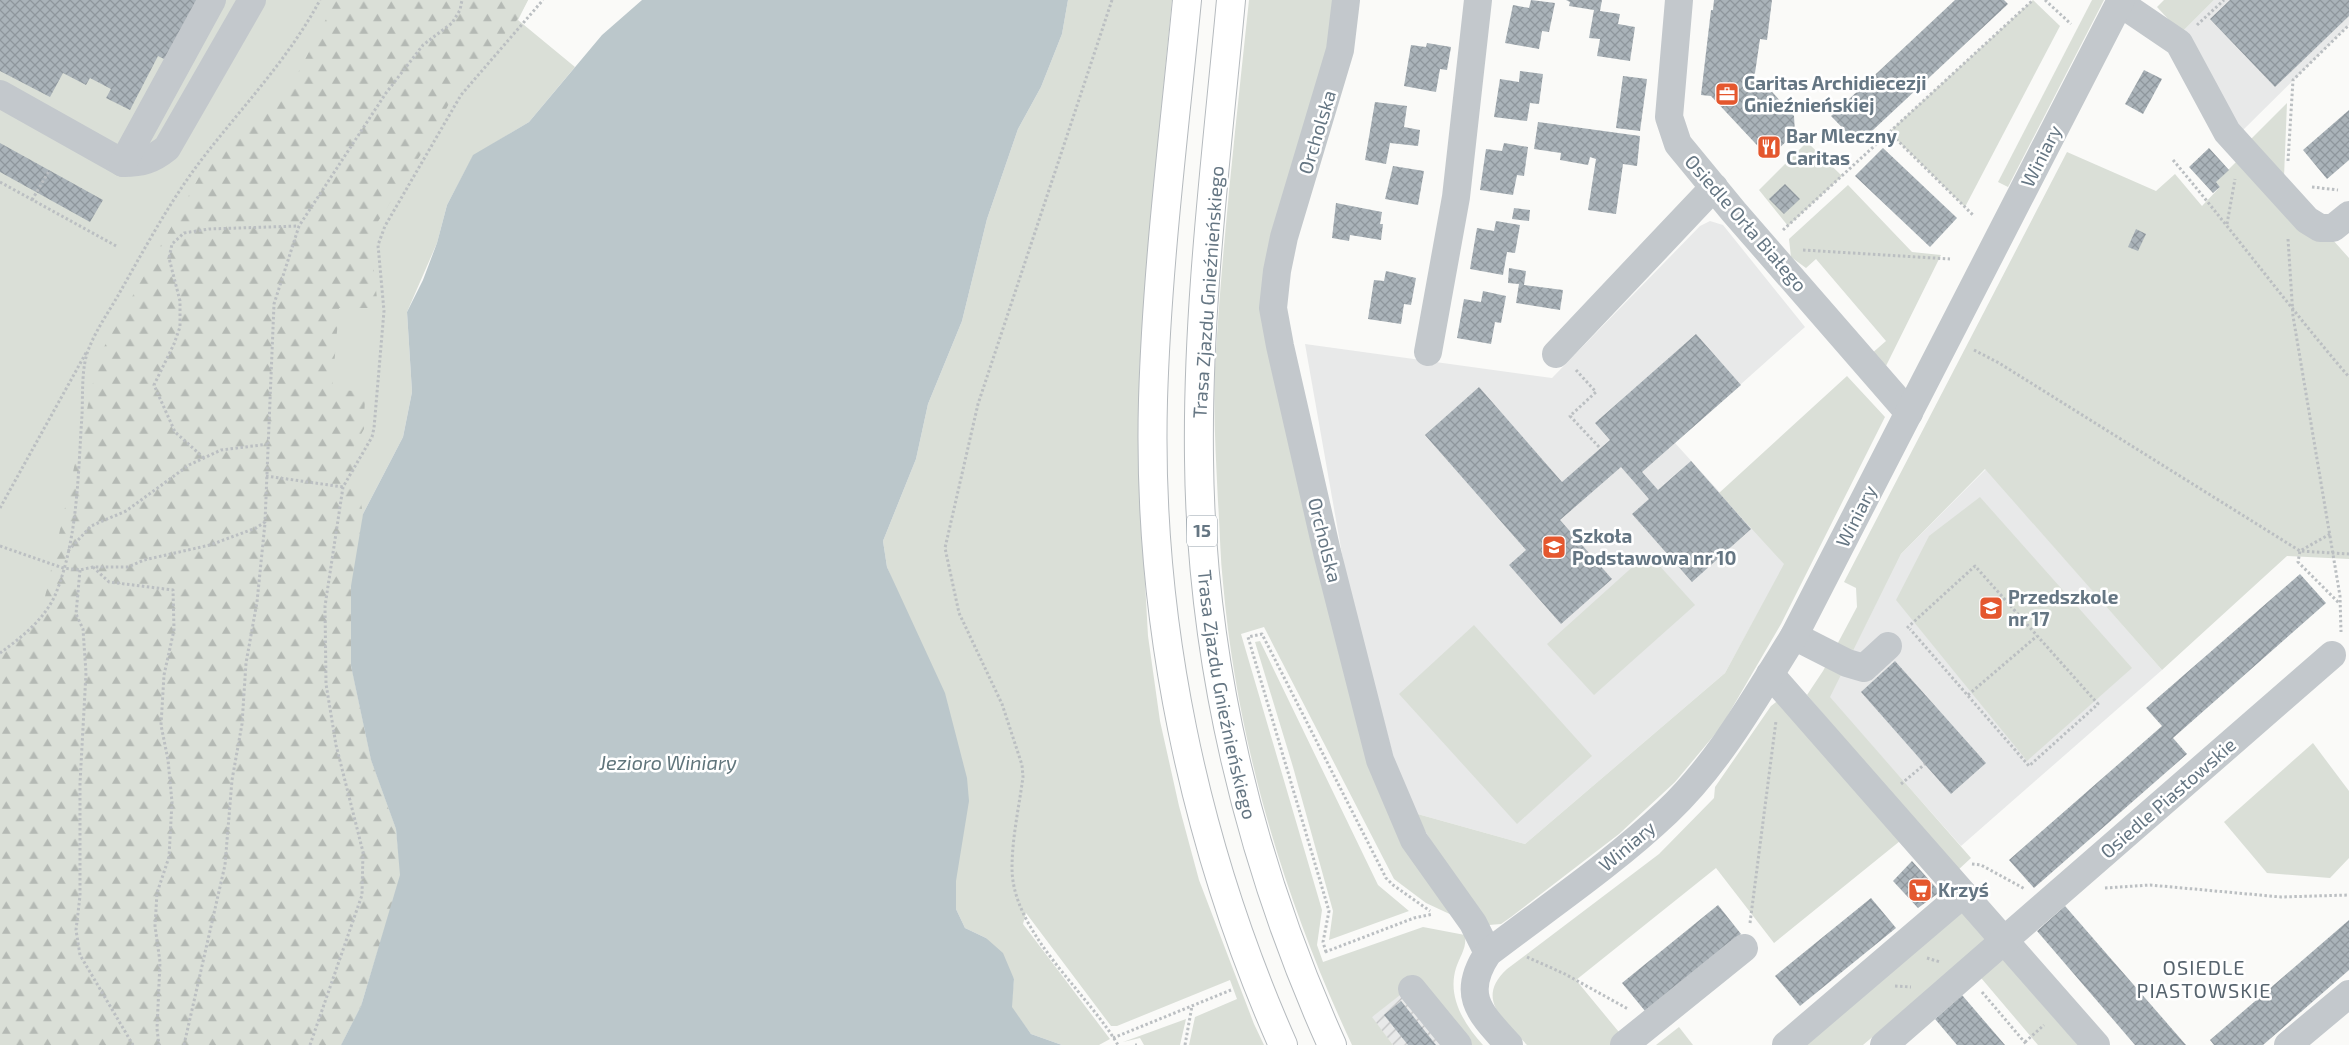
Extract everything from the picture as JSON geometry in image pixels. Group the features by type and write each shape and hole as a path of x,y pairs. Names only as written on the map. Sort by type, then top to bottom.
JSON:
{"main road":[{"path":"1186,0 1156,344 1154,470 1159,568 1181,722 1211,846 1234,920 1283,1045"},
{"name":"Trasa Zjazdu Gnieźnieńskiego","path":"1231,0 1204,301 1200,372 1200,515 1207,592 1225,710 1248,812 1289,940 1332,1045"}],"street":[{"path":"123,163 212,0"},
{"path":"0,94 123,163 143,163 154,158 167,148 252,0"},
{"name":"Orcholska","path":"1346,0 1340,50 1284,236 1277,271 1273,308 1327,552 1380,760 1414,840 1472,923 1493,949"},
{"path":"1428,352 1456,197 1478,0"},
{"name":"Osiedle Orła Białego","path":"1678,0 1669,117 1678,144 1909,412"},
{"path":"2121,1 2178,43 2227,132 2308,220 2320,228 2333,228 2349,215"},
{"name":"Winiary","path":"1493,949 1621,853 1668,811 1706,769 1744,716 1794,636 2121,1"},
{"path":"1565,360 1714,187"},
{"path":"1794,636 1847,663 1864,668 1888,646"},
{"name":"Osiedle Piastowskie","path":"1884,1045 2332,655"},
{"path":"1770,674 2096,1045"},
{"path":"1786,1045 1963,894"},
{"path":"1624,1045 1744,948"},
{"path":"1493,949 1477,969 1474,988 1477,1005 1484,1018 1509,1045"},
{"path":"1412,989 1458,1045"},
{"path":"2288,1045 2349,994"}],"path":[{"path":"0,508 176,196 199,164 283,59 305,28 320,0"},
{"path":"184,1045 224,865 232,780 242,724 246,663 257,602 265,522 274,304 299,226 386,93 423,45 452,23 460,10 462,0"},
{"path":"310,1045 362,896 363,852 336,745 326,684 324,606 343,487 372,437 374,428 384,311 378,245 381,235 461,95 543,0"},
{"path":"1112,0 978,404 945,548 959,613 1002,704 1022,765 1023,777 1012,868 1015,892 1021,910 1044,946 1118,1045"},
{"path":"1765,247 2033,0"},
{"path":"2045,0 2071,24"},
{"path":"2178,43 2224,0"},
{"path":"2332,655 2342,637 2340,604 2293,311 2286,197 2293,80 2349,25"},
{"path":"1889,132 1973,215"},
{"path":"2227,224 2240,148"},
{"path":"2173,160 2227,224 2293,311 2349,377"},
{"path":"32,200 49,170"},
{"path":"0,182 118,247"},
{"path":"204,458 175,432 154,385 180,327 180,301 169,258 172,244 184,233 209,229 299,226"},
{"path":"1765,247 1950,259"},
{"path":"0,653 18,641 41,617 56,594 67,551 76,503 84,378 89,349"},
{"path":"1974,350 2000,363 2300,551 2349,554"},
{"path":"1565,360 1596,392 1570,416 1600,448"},
{"path":"67,551 91,526 126,512 189,465 221,450 269,444"},
{"path":"266,476 343,487"},
{"path":"0,546 63,568 80,570 93,567 128,567 144,560 210,545 256,528 265,522"},
{"path":"2300,551 2330,534"},
{"path":"2300,551 2298,562 2340,604"},
{"path":"1888,646 1974,566 2098,704 2030,766 1909,627"},
{"path":"93,567 109,582 173,590 174,630 164,675 161,725 168,760 172,802 170,857 156,893 155,918 160,962 157,1029 159,1045"},
{"path":"80,570 76,614 83,629 86,673 80,783 80,896 76,930 80,955 132,1045"},
{"path":"1433,914 1414,918 1324,952 1323,942 1329,911 1248,637 1262,634 1386,878 1433,914 1441,916"},
{"path":"1968,695 2037,636"},
{"path":"1744,948 1749,936 1774,724 1791,698"},
{"path":"1944,872 1960,863 1981,865 2018,886 2058,894 2150,885 2281,897 2349,895"},
{"path":"1493,949 1566,974 1630,1010 1660,1016"},
{"path":"1898,950 1959,967 1956,981"},
{"path":"1859,984 1956,981 2027,1045"},
{"path":"1113,1038 1231,990"},
{"path":"1185,1045 1192,1006"}],"shaded area":[{"path":"2214,0 2349,0 2349,25 2237,136 2181,33"},
{"name":"Szkoła Podstawowa nr 10","path":"1710,221 1723,225 1805,327 1675,443 1785,564 1725,673 1525,844 1414,813 1393,756 1345,571 1305,344 1552,378 1700,226"},
{"name":"Przedszkole nr 17","path":"1986,469 2162,670 1961,846 1829,697 1901,554"},
{"path":"1420,979 1472,1045 1393,1045 1371,1017"}],"green space":[{"path":"0,0 528,0 518,20 575,67 529,122 473,156 447,205 437,243 407,312 412,392 403,437 363,514 351,666 371,760 396,829 361,1006 341,1045 0,1045"},
{"path":"336,0 528,0 517,20 457,89 425,148 370,234 378,308 339,308 332,389 365,392 364,429 351,452 363,514 351,586 351,666 371,760 396,829 401,875 361,1006 341,1045 0,1045 0,656 40,619 99,356 203,170 299,71"},
{"path":"1068,0 1172,0 1151,213 1139,374 1139,472 1148,636 1160,721 1179,806 1199,880 1254,1024 1264,1045 1189,1045 1195,1017 1237,999 1230,980 1117,1026 1111,1026 1026,913 1023,924 1110,1039 1099,1045 1062,1045 1031,1034 1011,1007 1014,979 986,938 965,928 956,909 956,881 900,599 887,567 883,541 916,459 928,404 962,321 987,219 1018,129 1041,87 1062,34"},
{"path":"1249,0 1338,0 1330,47 1268,268 1372,762 1456,917 1426,903 1394,879 1264,627 1241,634 1322,910 1317,945 1323,962 1423,927 1465,935 1464,948 1456,968 1454,989 1459,1010 1483,1045 1464,1045 1413,985 1372,1017 1393,1045 1352,1045 1305,934 1267,819 1252,761 1230,643 1223,583 1214,402 1221,276"},
{"path":"2033,0 2060,26 1965,207 1889,132"},
{"path":"2092,0 2104,0 2008,187 1998,182"},
{"path":"2164,0 2214,0 2181,33 2157,7"},
{"path":"2287,103 2284,177 2249,141"},
{"path":"1807,142 1842,176 1788,226 1759,190"},
{"path":"2067,152 2156,191 2175,174 2202,206 2220,187 2216,182 2238,160 2291,193 2349,258 2349,559 2287,556 2162,670 1985,469 1901,554 1830,697 1971,858 1957,871 1807,695 1823,671 1857,607 1856,588 1844,582"},
{"path":"1848,185 1912,252 1941,255 1884,370 1870,355 1886,341 1816,259 1806,268 1791,257 1789,239"},
{"path":"1847,376 1885,417 1781,624 1721,727 1675,782 1619,834 1501,924 1489,925 1475,913 1414,813 1525,844 1725,673 1784,564 1719,493"},
{"path":"1980,497 2132,668 2027,761 1896,600 1929,536"},
{"path":"1648,553 1695,605 1594,695 1547,644"},
{"path":"1474,625 1592,756 1517,824 1399,694"},
{"path":"1260,641 1378,885 1409,911 1329,940 1333,911 1293,767 1255,642"},
{"path":"1780,699 1900,841 1774,943 1716,868 1576,980 1623,1037 1613,1045 1527,1045 1496,1009 1493,1000 1493,990 1497,980 1507,969 1659,854 1714,798 1715,787 1771,706"},
{"path":"2313,743 2349,791 2349,858 2330,878 2267,873 2224,822"},
{"path":"1959,909 2078,1045 2038,1045 1965,959 1863,1045 1803,1045"},
{"path":"1186,1019 1180,1045 1144,1045 1140,1038 1123,1042"},
{"path":"1679,1027 1693,1045 1656,1045"}],"water":[{"name":"Jezioro Winiary","path":"642,0 1068,0 1062,34 1041,87 1018,129 987,219 962,321 928,404 916,459 883,541 887,567 945,693 967,778 969,801 956,881 956,909 965,928 986,938 1003,953 1014,979 1012,1007 1031,1034 1062,1045 341,1045 361,1006 400,875 396,829 371,760 351,666 351,586 363,514 403,437 412,392 407,312 423,280 437,243 447,205 473,155 529,122 602,35"}],"building":[{"path":"0,0 198,0 166,60 158,56 130,110 106,98 111,89 90,78 86,85 63,73 50,97 0,71"},
{"path":"1531,0 1555,3 1549,32 1542,31 1539,49 1505,43 1513,5 1529,8"},
{"path":"1566,0 1602,0 1600,11 1620,14 1618,24 1635,27 1630,61 1597,56 1600,39 1589,38 1594,10 1569,6 1570,2"},
{"path":"1714,0 1772,0 1767,40 1760,39 1755,73 1751,78 1759,86 1763,82 1794,116 1795,133 1769,158 1711,96 1701,95 1711,10 1713,10"},
{"path":"1955,0 2004,0 2008,4 1858,144 1831,116"},
{"path":"2230,0 2349,0 2349,16 2275,87 2210,19"},
{"path":"1427,43 1451,47 1447,70 1440,69 1436,92 1404,86 1411,45 1426,47"},
{"path":"2144,70 2162,79 2143,114 2125,104"},
{"path":"1520,71 1543,74 1539,104 1530,103 1527,121 1494,117 1500,79 1519,82"},
{"path":"1623,76 1647,79 1640,131 1616,128"},
{"path":"1375,102 1407,106 1404,127 1420,130 1418,146 1390,143 1386,164 1365,160"},
{"path":"2349,110 2349,160 2327,179 2303,150"},
{"path":"1538,122 1640,136 1637,166 1623,164 1616,214 1588,210 1596,159 1590,157 1588,165 1560,160 1561,153 1534,149"},
{"path":"0,143 103,200 90,222 0,172"},
{"path":"1504,143 1528,147 1524,176 1517,175 1513,195 1480,190 1486,149 1502,151"},
{"path":"1883,148 1957,218 1930,247 1855,176"},
{"path":"2209,148 2229,170 2216,182 2220,187 2213,193 2189,167"},
{"path":"1393,166 1424,171 1418,205 1385,199"},
{"path":"1785,184 1800,199 1784,214 1769,199"},
{"path":"1336,203 1382,212 1380,224 1383,224 1381,240 1350,235 1349,241 1332,238"},
{"path":"1514,208 1530,210 1529,221 1512,219"},
{"path":"1496,221 1520,225 1515,253 1507,252 1503,275 1470,269 1477,228 1494,231"},
{"path":"2136,229 2146,234 2138,251 2128,247"},
{"path":"1509,268 1526,271 1524,285 1563,290 1560,310 1516,303 1519,284 1508,283"},
{"path":"1386,271 1416,278 1411,305 1404,304 1401,324 1368,319 1374,280 1384,281"},
{"path":"1483,291 1506,296 1501,323 1495,322 1491,344 1457,338 1464,299 1481,302"},
{"path":"1696,334 1741,385 1642,472 1658,490 1691,461 1751,529 1692,582 1632,514 1649,499 1621,467 1560,520 1612,579 1561,624 1509,565 1526,550 1425,435 1479,387 1562,482 1610,440 1595,423"},
{"path":"2300,574 2326,603 2173,738 2187,754 2034,888 2009,860 2162,726 2146,708"},
{"path":"1895,661 1986,763 1951,794 1861,692"},
{"path":"1912,861 1940,892 1918,908 1893,881"},
{"path":"1871,898 1896,928 1800,1006 1775,976"},
{"path":"1718,905 1741,934 1645,1011 1622,983"},
{"path":"2065,906 2186,1045 2135,1045 2037,931"},
{"path":"2349,920 2349,970 2263,1045 2214,1045 2210,1040"},
{"path":"1962,995 2005,1045 1957,1045 1935,1019"},
{"path":"1401,1001 1436,1045 1408,1045 1384,1015"}],"place":[{"name":"Caritas Archidiecezji Gnieźnieńskiej","path":"1727,94"},
{"name":"Bar Mleczny Caritas","path":"1769,147"},
{"name":"Szkoła Podstawowa nr 10","path":"1554,547"},
{"name":"Przedszkole nr 17","path":"1991,608"},
{"name":"Krzyś","path":"1920,890"}],"district":[{"name":"OSIEDLE PIASTOWSKIE","path":"2204,980"}]}
